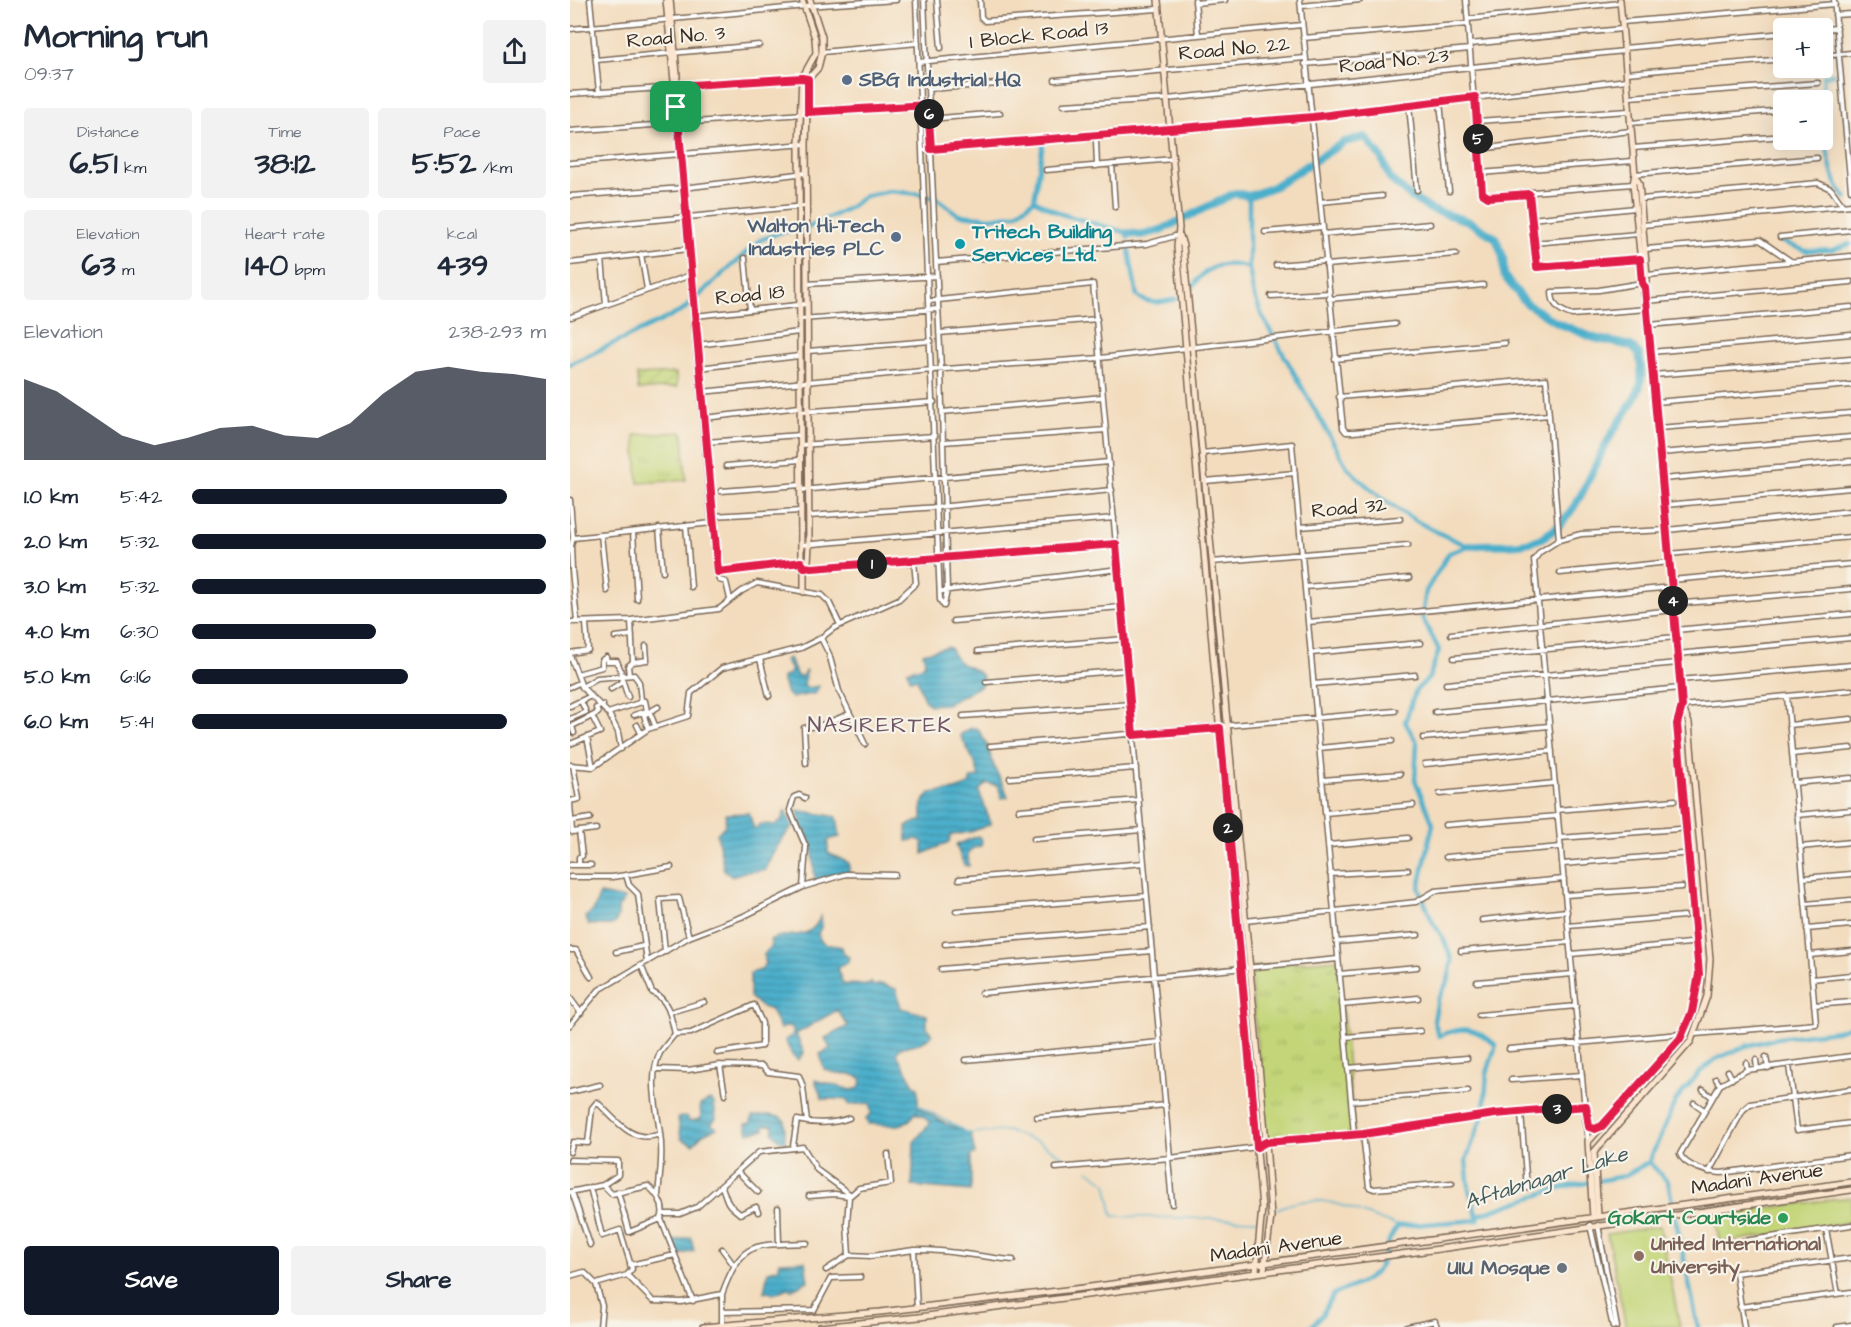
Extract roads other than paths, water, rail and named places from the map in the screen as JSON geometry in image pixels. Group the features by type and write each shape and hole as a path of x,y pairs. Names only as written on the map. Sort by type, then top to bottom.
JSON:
{"street":[{"path":"590,0 599,93"},
{"path":"668,0 712,523 719,580 726,582 730,599"},
{"path":"570,29 804,3 896,0"},
{"path":"916,0 937,479 940,604 944,606 947,590 947,559 941,369 924,0"},
{"path":"937,0 941,48"},
{"path":"980,0 982,20 1159,9"},
{"path":"1158,0 1179,235 1183,246 1220,728 1263,1208 1256,1272"},
{"path":"1198,34 1195,1 1225,0"},
{"path":"1300,0 1343,428 1346,432 1549,415"},
{"path":"1301,6 1360,0"},
{"path":"1466,0 1480,173 1484,196 1636,184"},
{"path":"1303,38 1620,2 1636,184 1635,208 1649,325 1680,688 1682,706 1689,723 1710,958 1707,996 1695,1034 1665,1073 1595,1149 1590,1163"},
{"path":"1621,22 1834,2 1850,156 1851,189"},
{"path":"804,3 819,52"},
{"path":"802,174 806,144 805,79 819,52 822,37 812,3"},
{"path":"1835,15 1851,14"},
{"name":"I Block Road 13","path":"919,62 1302,25"},
{"path":"1833,28 1837,28"},
{"name":"Road No. 22","path":"1055,80 1305,61 1622,29"},
{"name":"Road No. 23","path":"1063,105 1167,99 1308,86 1773,34"},
{"path":"819,52 918,43"},
{"name":"Road No. 3","path":"596,60 759,45"},
{"path":"1833,55 1851,53"},
{"path":"1626,73 1773,60"},
{"path":"570,94 805,79"},
{"path":"923,150 1313,117 1627,80"},
{"path":"1628,98 1818,82"},
{"path":"928,89 998,84"},
{"path":"1440,102 1449,190"},
{"path":"570,131 677,121 928,105"},
{"path":"1409,105 1417,190"},
{"path":"1477,121 1629,111"},
{"path":"1630,123 1773,111"},
{"path":"802,565 808,562 809,545 808,319 804,304 802,174 799,144 804,112"},
{"path":"929,119 1000,113"},
{"path":"1845,125 1851,125"},
{"path":"1479,149 1631,131"},
{"path":"1632,148 1773,137"},
{"path":"1096,140 1097,166"},
{"path":"570,163 806,144"},
{"path":"1635,174 1817,158"},
{"path":"1046,170 1173,159"},
{"path":"1480,173 1633,161"},
{"path":"1112,164 1115,207"},
{"path":"570,196 683,188 802,174"},
{"path":"1640,199 1818,183 1827,185 1843,206"},
{"path":"1636,184 1640,199 1645,249 1647,275 1644,285"},
{"path":"1529,194 1537,267 1640,259"},
{"path":"1320,202 1382,196"},
{"path":"1642,225 1851,205"},
{"path":"570,228 802,206"},
{"path":"1531,219 1635,208"},
{"path":"1323,234 1430,224"},
{"path":"1265,232 1323,227"},
{"path":"1780,237 1851,230"},
{"path":"803,234 806,284 799,332 799,382 801,545 804,592"},
{"path":"1533,243 1638,234"},
{"path":"936,262 1147,244 1179,235"},
{"path":"1645,249 1760,240 1793,262"},
{"path":"570,263 689,249"},
{"path":"641,254 647,289"},
{"path":"1276,265 1456,254"},
{"path":"1647,275 1851,256"},
{"path":"745,258 750,310"},
{"path":"602,259 606,304"},
{"path":"570,317 691,275"},
{"path":"806,284 936,276"},
{"path":"1646,301 1851,282"},
{"path":"929,302 1094,284 1166,1105 1172,1204"},
{"path":"1329,299 1483,285"},
{"path":"1644,285 1552,292 1552,299 1562,312 1572,315 1647,309"},
{"path":"1270,296 1329,292"},
{"name":"Road 18","path":"695,313 804,304"},
{"path":"1649,325 1851,307"},
{"path":"801,319 938,309"},
{"path":"939,333 1097,319"},
{"path":"701,392 941,369 1100,358 1395,324"},
{"path":"697,345 799,332"},
{"path":"1651,352 1851,334"},
{"path":"807,351 931,341"},
{"path":"1335,359 1505,344"},
{"path":"1189,347 1205,481 1266,1142 1271,1217 1264,1270"},
{"path":"699,368 799,356"},
{"path":"1653,375 1851,359"},
{"path":"1339,397 1542,377 1547,383 1559,537"},
{"path":"1656,402 1851,385"},
{"path":"942,412 1103,397"},
{"path":"704,418 933,402"},
{"path":"1658,428 1851,413"},
{"path":"943,442 1106,430"},
{"path":"706,442 800,435"},
{"path":"800,445 935,436"},
{"path":"1660,453 1851,437"},
{"path":"1202,453 1292,444 1354,1134"},
{"path":"726,466 800,460"},
{"path":"1663,479 1851,461"},
{"path":"721,491 801,487 808,489 1109,462"},
{"path":"1205,481 1295,473"},
{"path":"1665,504 1851,488"},
{"path":"809,516 945,507 1112,490"},
{"path":"570,500 573,538 570,546 571,576 577,621"},
{"path":"712,516 801,511"},
{"path":"1595,1217 1534,560 1540,552 1559,537 1667,530 1851,511"},
{"path":"801,545 939,535 1114,518"},
{"name":"Road 32","path":"1299,527 1400,519"},
{"path":"573,538 712,523"},
{"path":"686,525 691,587"},
{"path":"659,528 663,572"},
{"path":"633,532 637,599"},
{"path":"602,535 608,591"},
{"path":"1669,554 1851,537"},
{"path":"718,572 802,565 940,560 1116,544"},
{"path":"1212,562 1408,545"},
{"path":"596,829 571,831 570,802 579,799 571,765 593,767 648,729 688,716 691,693 722,668 788,653 821,638 840,625 905,595 916,583 914,561"},
{"path":"1560,573 1670,562"},
{"path":"1671,580 1851,564"},
{"path":"941,591 1119,569"},
{"path":"1305,587 1409,579"},
{"path":"570,622 631,620 719,609 730,599 757,583 822,595 829,602 840,625"},
{"path":"1308,622 1672,587"},
{"path":"1450,634 1540,625 1673,607 1851,589"},
{"path":"953,621 1122,607"},
{"path":"1675,630 1851,614"},
{"path":"631,620 633,662"},
{"path":"586,623 588,650 570,654 581,685 608,712 618,732 621,749"},
{"path":"615,637 632,635"},
{"path":"821,638 829,654 835,679 849,714 865,744"},
{"path":"1454,658 1676,638"},
{"path":"1677,654 1851,638"},
{"path":"978,651 1125,639"},
{"path":"1311,653 1421,643"},
{"path":"629,675 628,666 633,662 647,660 646,646"},
{"path":"577,674 602,667 606,657 607,661 617,661 628,697"},
{"path":"760,659 769,696"},
{"path":"1446,684 1678,663"},
{"path":"1680,680 1851,665"},
{"path":"986,682 1128,670"},
{"path":"570,687 597,678 634,675 638,679 641,700 645,701 656,725"},
{"path":"1314,684 1415,675"},
{"path":"611,689 622,682"},
{"path":"1435,711 1680,688"},
{"path":"1682,706 1851,690"},
{"path":"570,706 591,696"},
{"path":"1509,1049 1816,1024 1787,696"},
{"path":"570,719 586,712 581,701"},
{"path":"608,712 645,701"},
{"path":"963,716 1131,704"},
{"path":"574,733 572,726 598,713 596,708 603,705"},
{"path":"1588,1142 1683,1034 1692,1012 1699,974 1677,724 1682,706"},
{"path":"634,715 658,707"},
{"path":"648,729 644,715 649,711"},
{"path":"990,746 1220,728 1395,711"},
{"path":"806,763 804,728 822,725 849,714"},
{"path":"570,747 600,732 592,716"},
{"path":"1789,724 1851,719"},
{"path":"638,725 641,733"},
{"path":"1424,738 1550,726"},
{"path":"587,737 593,767"},
{"path":"1319,748 1392,741"},
{"path":"1792,754 1851,748"},
{"path":"1425,764 1552,751"},
{"path":"1010,778 1136,768"},
{"path":"1322,780 1400,774"},
{"path":"1794,783 1851,778"},
{"path":"1440,794 1555,783"},
{"path":"803,887 807,847 790,810 794,797 799,795 805,798"},
{"path":"1019,810 1139,800"},
{"path":"1557,810 1675,800"},
{"path":"1325,813 1413,805"},
{"path":"1797,815 1851,810"},
{"path":"1444,825 1558,816"},
{"path":"572,821 590,818"},
{"path":"1560,838 1680,829"},
{"path":"1034,839 1142,830"},
{"path":"579,831 582,856 579,857 579,865"},
{"path":"1328,845 1408,838"},
{"path":"1800,847 1851,842"},
{"path":"1446,857 1561,847"},
{"path":"1563,864 1682,854"},
{"path":"959,879 1144,863"},
{"path":"570,865 591,866"},
{"path":"570,877 612,877 671,867"},
{"path":"1330,874 1408,870"},
{"path":"626,874 629,885 638,894 642,946 647,962"},
{"path":"570,1025 599,990 688,937 744,916 803,887 846,874 895,875"},
{"path":"1803,878 1851,874"},
{"path":"1245,921 1416,902 1435,891 1564,879"},
{"path":"1566,895 1682,887"},
{"path":"665,952 660,899 678,896 688,937"},
{"path":"956,911 1147,896"},
{"path":"1805,904 1851,900"},
{"path":"1482,920 1567,911"},
{"path":"1568,926 1684,916"},
{"path":"1807,929 1851,925"},
{"path":"945,944 1150,927"},
{"path":"1336,942 1418,936"},
{"path":"1461,951 1570,942"},
{"path":"1571,954 1690,943"},
{"path":"616,952 642,946"},
{"path":"570,950 576,950 591,976"},
{"path":"940,969 1152,951"},
{"path":"1809,955 1851,951"},
{"path":"982,993 1338,959"},
{"path":"641,965 652,992 661,996 670,1012 675,1034"},
{"path":"1339,974 1417,967"},
{"path":"1477,982 1573,974"},
{"path":"1812,979 1851,975"},
{"path":"570,998 581,1013"},
{"path":"1342,1005 1418,998"},
{"path":"670,1012 704,1002"},
{"path":"1814,1005 1851,1002"},
{"path":"693,1300 662,1217 658,1195 660,1133 656,1106 657,1069 660,1054 675,1034 691,1033 754,1005 762,1023 762,1046 717,1053"},
{"path":"1479,1015 1576,1006"},
{"path":"1345,1037 1420,1030"},
{"path":"965,1060 1160,1042"},
{"path":"1851,1056 1747,1070 1720,1085 1680,1154 1683,1160 1709,1172 1721,1173 1851,1155"},
{"path":"1766,1057 1768,1068"},
{"path":"1348,1068 1467,1058"},
{"path":"1756,1060 1757,1069"},
{"path":"1746,1063 1747,1070"},
{"path":"657,1069 688,1070 720,1065 762,1066 768,1072 799,1076 803,1088 807,1122"},
{"path":"720,1065 725,1095"},
{"path":"1789,1065 1797,1130 1851,1123"},
{"path":"1728,1071 1732,1079"},
{"path":"1511,1080 1582,1075"},
{"path":"1716,1079 1720,1085"},
{"path":"570,1092 600,1085"},
{"path":"1709,1172 1746,1107 1851,1089"},
{"path":"1703,1090 1712,1097"},
{"path":"1351,1101 1468,1091"},
{"path":"570,1152 573,1142 588,1143 592,1108 597,1102 633,1135 643,1137 660,1133"},
{"path":"1694,1103 1704,1110"},
{"path":"1037,1117 1166,1105"},
{"path":"1056,1168 1169,1158 1257,1147 1266,1142 1363,1134 1493,1115 1586,1106"},
{"path":"1521,1113 1527,1188"},
{"path":"618,1192 628,1232 662,1217 680,1214 697,1207 739,1173 759,1152 792,1150 797,1120 838,1122 849,1118"},
{"path":"1586,1120 1592,1128 1602,1126"},
{"path":"1363,1134 1369,1187 1374,1190 1452,1183"},
{"path":"793,1146 803,1147 817,1170 850,1196"},
{"path":"849,1256 847,1224 850,1196 859,1188 891,1183 888,1154"},
{"path":"570,1160 618,1161 618,1175 603,1185 571,1192 590,1245"},
{"path":"739,1173 758,1192"},
{"name":"Madani Avenue","path":"703,1327 928,1307 1851,1182"},
{"path":"603,1185 612,1194 648,1186 658,1195"},
{"path":"590,1187 602,1236 620,1230 632,1269 627,1275 596,1284"},
{"path":"722,1187 726,1202 733,1210 740,1214 756,1207 758,1212"},
{"name":"Madani Avenue","path":"820,1327 929,1316 1264,1270 1439,1249 1598,1224 1851,1190"},
{"path":"809,1196 835,1194 850,1196"},
{"path":"778,1208 779,1244"},
{"path":"1598,1224 1615,1327"},
{"path":"1744,1241 1851,1225"},
{"path":"1590,1226 1606,1283"},
{"path":"1826,1229 1838,1294"},
{"path":"722,1326 722,1294 733,1264 751,1247 807,1243"},
{"path":"1384,1247 1385,1255"},
{"path":"722,1249 733,1264"},
{"path":"914,1250 918,1308"},
{"path":"825,1270 849,1256 872,1256 914,1250 949,1251 971,1257 1013,1260"},
{"path":"630,1265 675,1255"},
{"path":"1744,1327 1736,1273 1851,1258"},
{"path":"570,1276 584,1272 596,1284 602,1306 600,1327"},
{"path":"627,1275 652,1301 693,1300 722,1294"},
{"path":"722,1312 814,1310 831,1278 860,1277"},
{"path":"1148,1279 1149,1287"},
{"path":"1740,1307 1851,1292"},
{"path":"928,1307 929,1316"},
{"path":"1407,1327 1435,1321 1437,1327"},
{"path":"1837,1327 1851,1325"}],"water":[{"path":"950,648 959,661 979,672 983,677 981,686 947,704 930,705 924,700 917,679 910,679 907,671 923,666 925,661 923,653"},
{"path":"789,658 797,676 802,676 806,670 804,686 808,688 819,686 816,693 792,698 787,694 782,678 790,673 785,660"},
{"path":"971,728 977,728 983,737 1008,797 1002,798 998,786 987,783 979,791 991,824 971,832 951,835 949,842 923,854 923,842 917,839 907,841 906,826 922,820 922,804 930,793 955,790 969,785 971,778 979,777 975,763 960,735"},
{"path":"797,810 837,817 840,837 828,840 828,853 849,863 849,872 815,881 812,844 802,828"},
{"path":"785,811 793,826 774,852 766,870 744,872 732,877 724,870 717,834 725,825 726,814 749,813 754,829 761,824 775,825 782,820"},
{"path":"978,836 982,840 981,846 973,848 968,854 969,866 964,865 956,845"},
{"path":"600,894 625,899 618,908 618,916 613,924 589,925 585,917 593,911"},
{"path":"821,915 822,925 818,934 822,942 842,947 844,954 849,957 848,962 837,968 843,984 868,985 871,982 873,986 881,984 896,989 901,1008 927,1015 927,1027 932,1035 921,1043 899,1049 897,1054 914,1085 918,1087 918,1107 944,1123 971,1134 975,1154 971,1155 971,1191 912,1186 914,1142 930,1123 917,1114 917,1111 912,1118 901,1124 868,1124 866,1119 871,1114 870,1103 849,1105 846,1099 822,1099 815,1080 852,1090 859,1088 862,1079 824,1069 820,1054 830,1049 825,1038 848,1026 837,1010 796,1034 804,1053 798,1060 792,1055 785,1040 793,1035 793,1028 788,1026 780,1029 771,1010 760,1006 750,997 750,973 761,970 765,963 764,954 772,946 770,940 775,937 804,933 816,924"},
{"path":"710,1100 714,1103 716,1119 711,1124 717,1128 703,1134 693,1144 681,1139 678,1118 687,1116 689,1121 701,1119 700,1105"},
{"path":"768,1115 780,1117 785,1121 785,1141 780,1141 773,1133 773,1125 764,1125 764,1130 748,1133 746,1124 751,1123 752,1117"},
{"path":"691,1237 694,1251 679,1255 673,1241"},
{"path":"805,1261 808,1281 791,1290 788,1288 773,1294 770,1291 764,1292 768,1271 779,1268 779,1262"}],"waterway":[{"path":"1823,90 1824,76 1834,74"},
{"path":"1128,233 1141,235 1161,230 1235,193 1249,196 1273,187 1344,142 1365,137 1381,157 1390,179 1411,197 1430,209 1468,221 1496,238 1503,257 1504,276 1526,303 1555,322 1594,338 1631,346 1639,354 1642,374 1640,386 1567,517 1545,536 1527,543 1469,546"},
{"path":"1034,200 1043,143"},
{"path":"1827,150 1832,173 1846,198"},
{"path":"570,364 682,311 760,240 782,232 803,230 849,208 865,196 890,191 920,194 936,198 959,215 991,218 1016,214 1034,200 1061,214 1128,233 1128,238"},
{"path":"1249,196 1249,268"},
{"path":"1782,242 1806,251 1832,250 1850,244"},
{"path":"1129,251 1137,296 1146,301 1156,302 1176,299"},
{"path":"1193,286 1204,273 1217,266 1232,264 1249,268 1253,292 1262,316 1347,467 1374,492 1419,523 1469,546 1449,553 1426,591 1422,617 1439,650 1429,678 1416,690 1405,722 1417,743 1415,780 1433,824 1419,888 1432,921 1443,938 1452,960 1448,981 1438,999 1434,1021 1439,1036 1456,1030 1469,1030 1482,1035 1496,1045 1487,1073 1484,1112 1466,1160 1469,1189 1478,1220"},
{"name":"Aftabnagar Lake","path":"1311,1327 1322,1315 1333,1294 1360,1283 1377,1270 1389,1240 1398,1226 1478,1220 1479,1215 1559,1188 1624,1176 1649,1162 1676,1100 1699,1073 1714,1060 1746,1046 1778,1038 1837,1031 1851,1026"},
{"path":"918,1105 968,1133 1007,1131 1039,1142 1070,1161"},
{"path":"1649,1162 1668,1182 1698,1327"},
{"path":"1088,1170 1106,1183 1113,1216 1257,1220"},
{"path":"1277,1209 1294,1203 1324,1201 1398,1226"}],"place":[{"name":"SBG Industrial HQ","path":"847,80"},
{"name":"Walton Hi-Tech Industries PLC","path":"896,237"},
{"name":"Tritech Building Services Ltd.","path":"960,244"},
{"name":"GoKart Courtside","path":"1783,1218"},
{"name":"United International University","path":"1639,1256"},
{"name":"UIU Mosque","path":"1562,1268"}],"district":[{"name":"NASIRERTEK","path":"880,725"}]}
